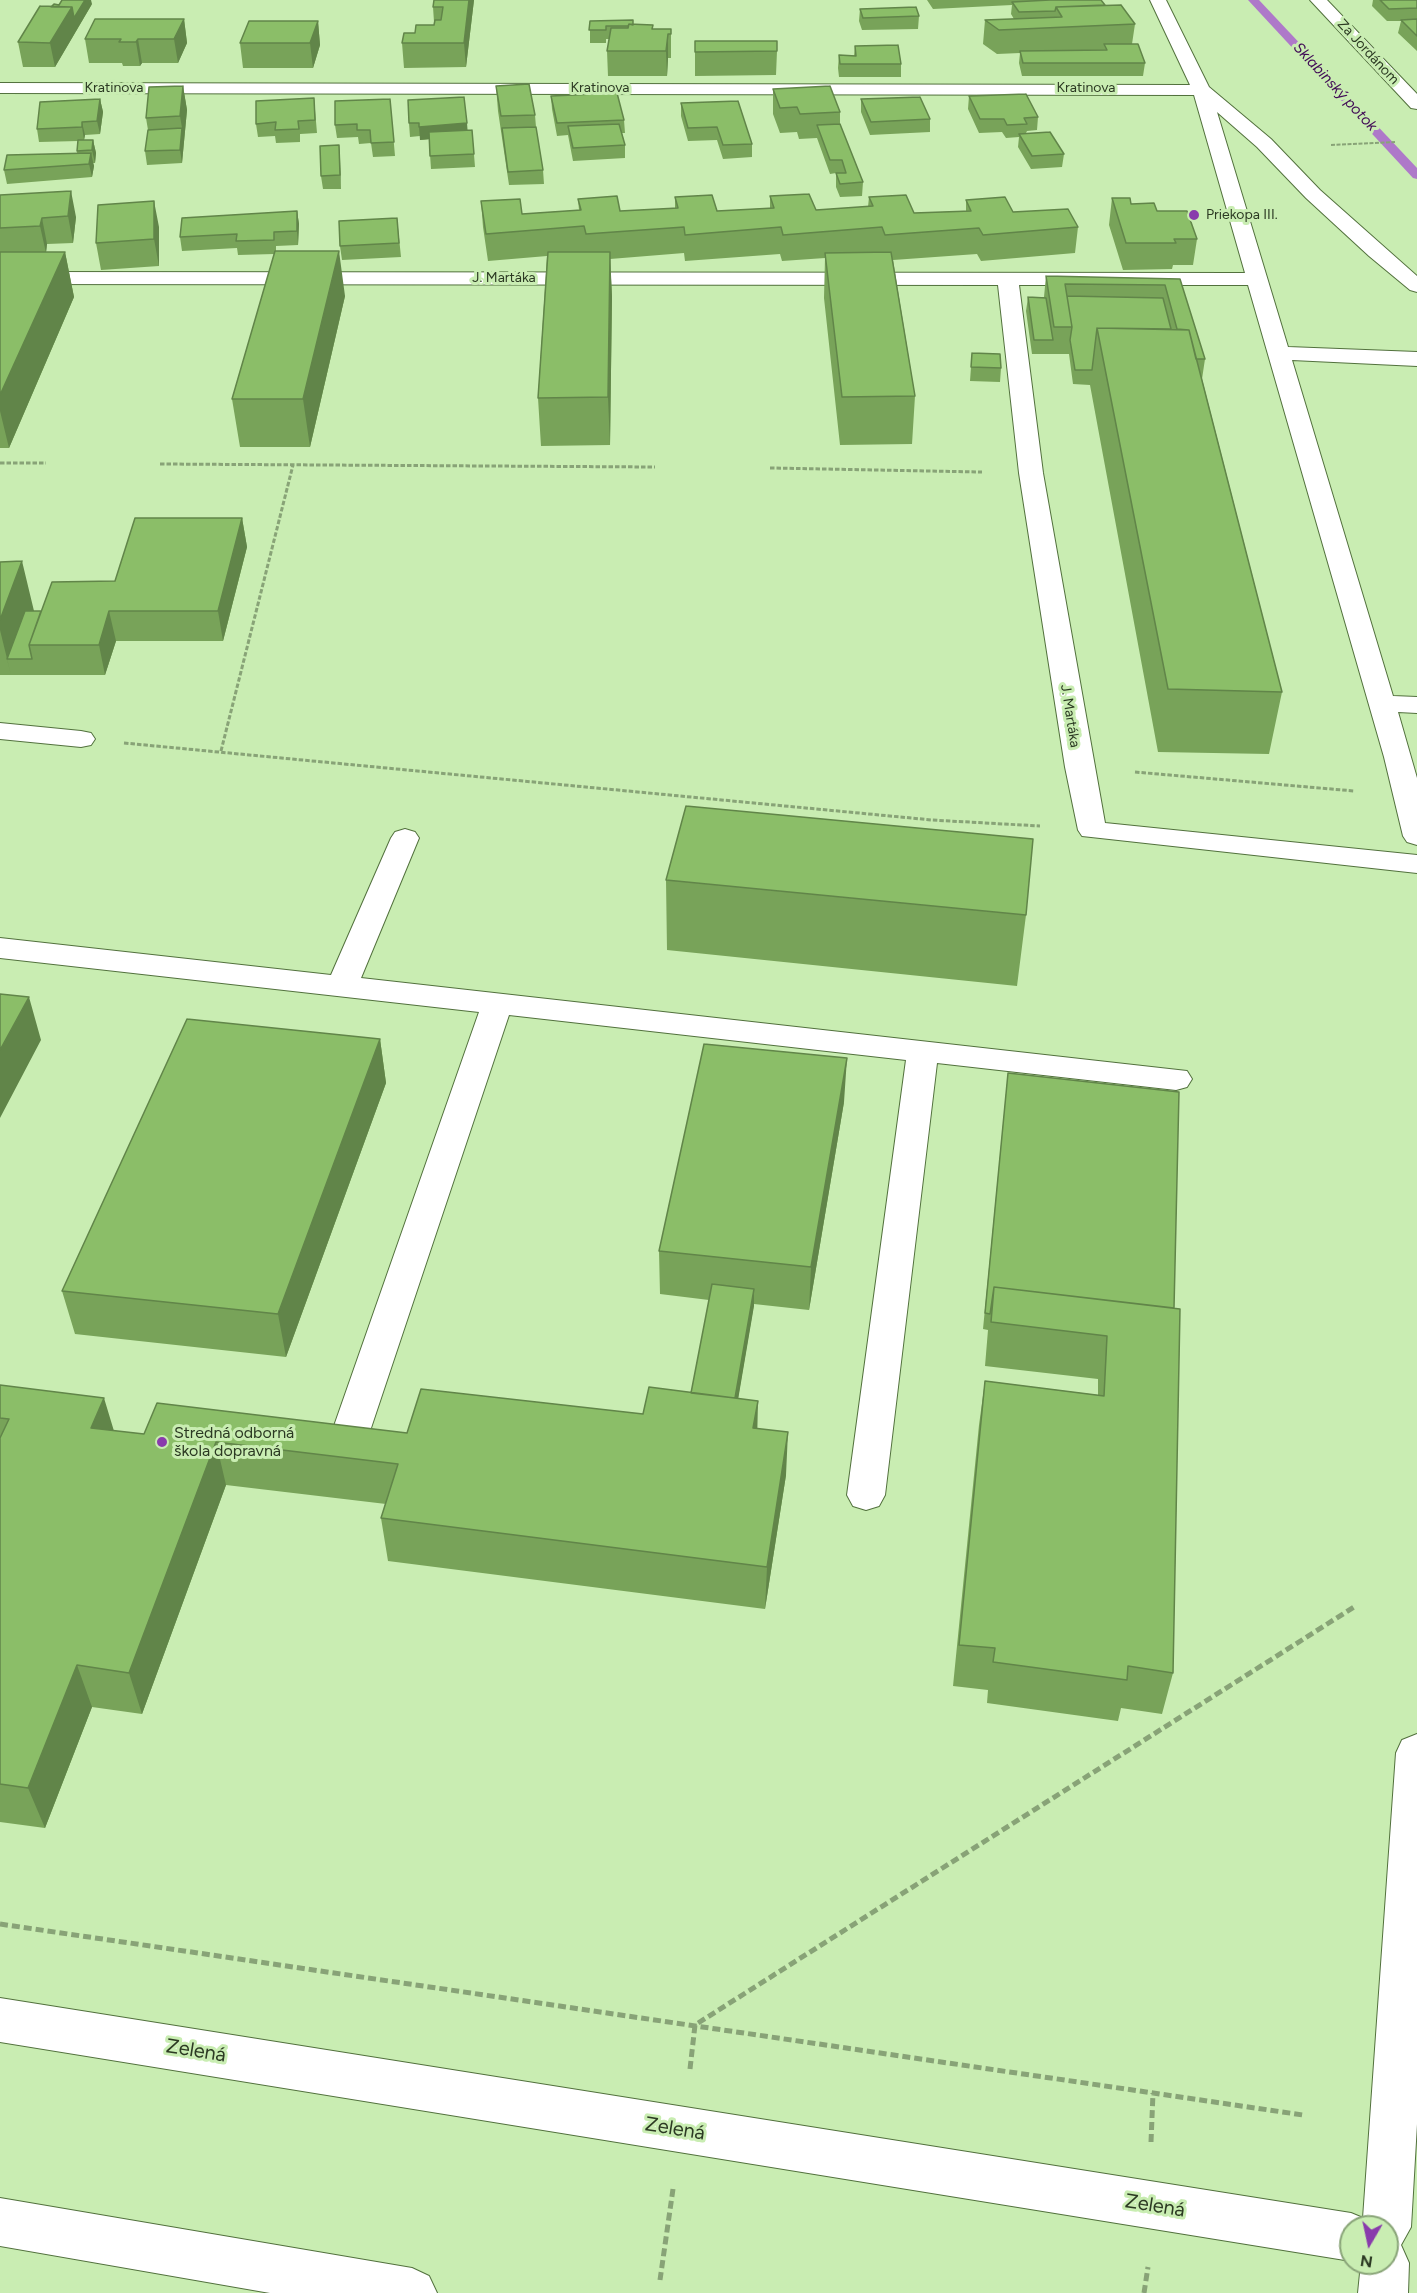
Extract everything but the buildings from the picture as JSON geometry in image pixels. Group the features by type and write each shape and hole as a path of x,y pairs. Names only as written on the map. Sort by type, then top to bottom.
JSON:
{"street":[{"path":"1158,0 1201,90 1398,757 1417,836"},
{"name":"Za Jordánom","path":"1318,0 1417,104"},
{"name":"Kratinova","path":"0,88 1201,90"},
{"path":"1201,90 1264,143 1313,194 1376,252 1417,285"},
{"name":"J. Martáka","path":"0,278 1258,279"},
{"name":"J. Martáka","path":"1008,278 1031,473 1079,767 1092,830"},
{"path":"1280,353 1417,359"},
{"path":"1381,704 1417,705"},
{"path":"0,731 81,739"},
{"path":"1092,830 1417,864"},
{"path":"342,986 405,838"},
{"path":"0,948 1176,1078"},
{"path":"347,1443 498,1004"},
{"path":"866,1495 923,1051"},
{"path":"1388,2215 1417,1753"},
{"name":"Zelená","path":"0,2020 1339,2235"},
{"path":"0,2222 412,2293"},
{"path":"1383,2293 1384,2275"}],"path":[{"path":"1338,145 1406,141"},
{"path":"0,463 46,463"},
{"path":"160,464 656,467"},
{"path":"221,752 293,465"},
{"path":"770,468 1031,473"},
{"path":"81,739 932,820 1092,830"},
{"path":"1079,767 1358,791"},
{"path":"695,2025 1354,1607"},
{"path":"0,1924 1303,2115"},
{"path":"689,2072 695,2025"},
{"path":"1151,2147 1153,2093"},
{"path":"660,2280 674,2178"},
{"path":"1144,2293 1149,2262"}],"waterway":[{"name":"Sklabinský potok","path":"1253,0 1417,175"}],"place":[{"name":"Priekopa III.","path":"1194,215"},
{"name":"Stredná odborná škola dopravná","path":"162,1442"}]}
